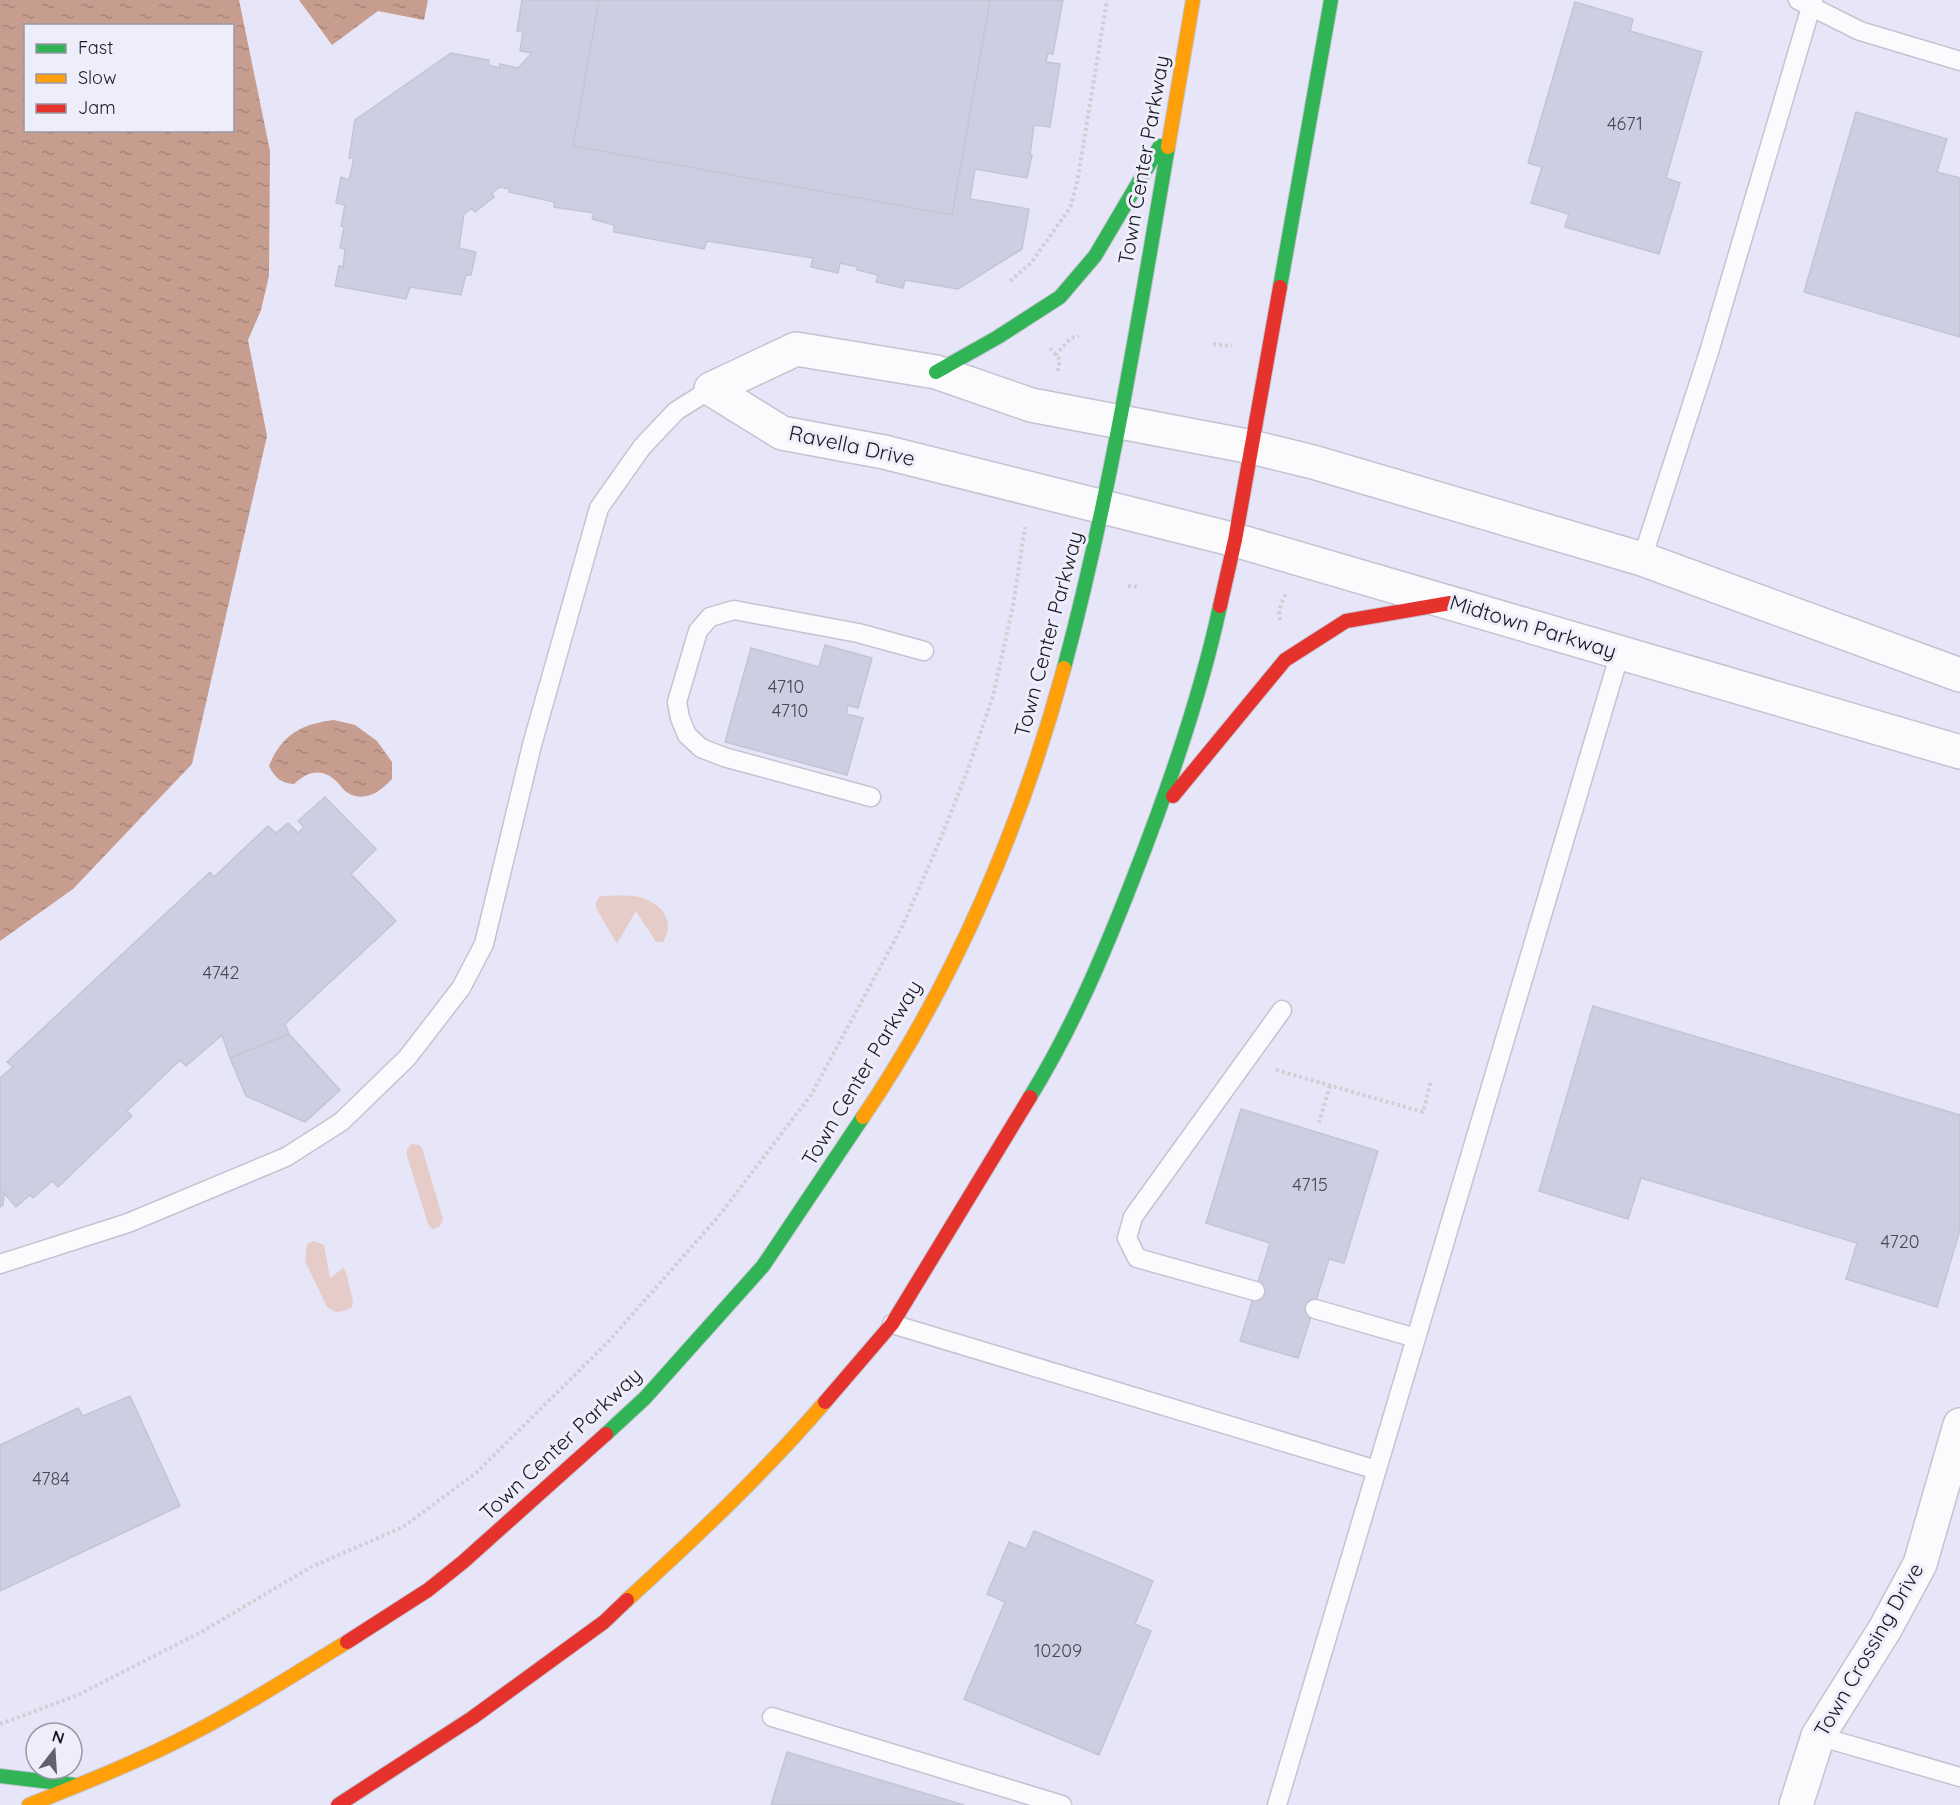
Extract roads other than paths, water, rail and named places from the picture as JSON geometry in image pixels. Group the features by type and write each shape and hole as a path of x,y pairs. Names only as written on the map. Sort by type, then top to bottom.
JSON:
{"main road":[{"name":"Town Center Parkway","path":"29,1805 192,1734 270,1690 428,1590 463,1562 645,1398 763,1266 879,1093 926,1014 973,920 1012,826 1048,728 1085,591 1121,423 1193,0"},
{"path":"338,1805 472,1718 604,1622 722,1512 797,1435 892,1324 1050,1065 1097,971 1160,811 1191,718 1217,621 1235,540 1331,0"},
{"path":"936,372 998,337 1060,297 1095,256 1170,129"},
{"path":"1160,811 1285,660 1346,621 1450,603"},
{"path":"0,1776 79,1785"}],"street":[{"path":"711,389 796,349 936,372 1031,405 1252,447 1333,468 1642,558 1960,675"},
{"name":"Ravella Drive","path":"711,389 782,433 884,452 1104,507"},
{"name":"Midtown Parkway","path":"1104,507 1235,540 1960,752"},
{"name":"Town Crossing Drive","path":"1796,1805 1818,1736 1885,1629 1920,1564 1960,1425"}],"lane":[{"path":"1642,558 1709,352 1807,3 1860,31 1960,61"},
{"path":"0,1264 128,1222 286,1157 341,1122 407,1058 461,988 484,944 532,745 599,508 642,447 676,411 711,389"},
{"path":"871,797 724,757 701,748 687,735 677,702 698,631 710,617 734,610 858,633 924,651"},
{"path":"1277,1805 1620,653"},
{"path":"1256,1291 1137,1258 1127,1238 1133,1217 1281,1010"},
{"path":"1315,1309 1416,1338"},
{"path":"892,1324 1377,1470"},
{"path":"772,1717 1062,1805"},
{"path":"1818,1736 1960,1777"}],"water":[{"path":"0,0 239,0 270,151 269,276 261,310 248,340 267,436 192,764 73,889 0,941"},
{"path":"299,0 428,0 424,20 378,11 332,45"},
{"path":"334,720 355,725 377,741 392,762 392,779 383,788 360,797 348,793 332,778 321,773 305,776 294,784 276,777 269,766 287,738 294,732 312,724"}]}
